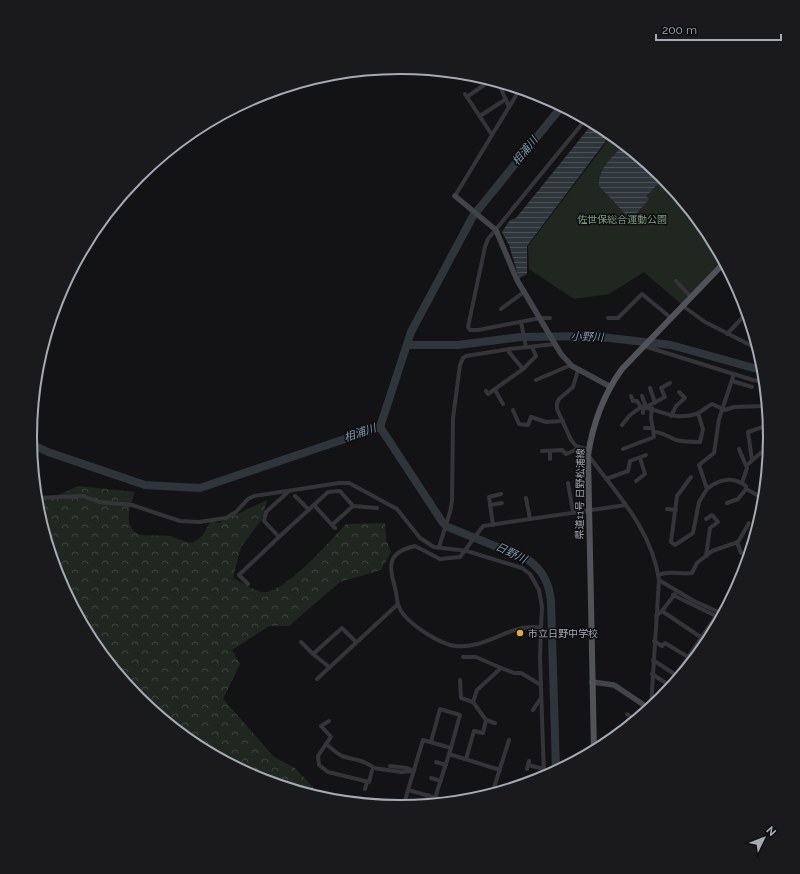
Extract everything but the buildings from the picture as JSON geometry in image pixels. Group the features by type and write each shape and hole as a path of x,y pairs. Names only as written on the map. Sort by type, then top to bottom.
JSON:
{"main road":[{"name":"県道11号 日野松浦線","path":"594,744 588,511 589,453 595,418 610,386 622,369 671,318 690,295 720,266"}],"street":[{"path":"484,84 466,95 492,135"},
{"path":"501,88 509,107"},
{"path":"517,93 456,198 495,229 524,292 561,354 578,370 610,386"},
{"path":"480,116 506,99"},
{"path":"550,318 478,330 470,330 468,327 488,239 582,123"},
{"path":"676,281 690,295"},
{"path":"501,309 524,292"},
{"path":"608,318 618,318 642,294 671,318"},
{"path":"682,306 705,322 752,346"},
{"path":"726,334 743,317"},
{"path":"521,322 526,347"},
{"path":"439,547 450,512 453,418 460,364 463,358 466,356 555,343"},
{"path":"486,391 488,394 495,390 523,369 536,356 532,346"},
{"path":"644,346 758,381"},
{"path":"510,349 509,352 523,369"},
{"path":"536,380 571,365"},
{"path":"578,370 573,387 559,399 557,403 563,421 572,440 580,448 589,453 642,529 658,575 659,580 650,700"},
{"path":"707,489 699,465 714,452 715,440 722,409 734,374"},
{"path":"732,381 752,388"},
{"path":"622,425 630,415 665,397 661,388 670,383"},
{"path":"650,388 655,403"},
{"path":"495,390 503,404"},
{"path":"671,416 676,406 685,398 679,392"},
{"path":"631,396 633,401 637,401 643,407 652,408 671,416 698,413 712,404 722,409 761,406"},
{"path":"642,396 643,413"},
{"path":"623,449 654,437 652,408"},
{"path":"513,410 519,424 528,425 532,417 546,422 563,421"},
{"path":"645,428 667,434 676,440 700,442 703,429 698,413"},
{"path":"752,460 748,432 763,427"},
{"path":"542,451 562,450 566,454 580,448"},
{"path":"739,449 742,459 747,465"},
{"path":"550,451 550,459"},
{"path":"742,483 747,465 762,451"},
{"path":"564,452 565,459"},
{"path":"606,479 628,471 630,461 646,455"},
{"path":"636,481 645,474 640,458"},
{"path":"689,479 677,496 671,542 675,545 693,533 698,502 707,489 722,480 742,483 746,486 746,489 758,495"},
{"path":"42,498 83,496 99,502 132,505 180,521 198,522 226,518 236,512 248,499 254,496 339,483 349,483 397,509 420,538 434,547 468,549 522,568 530,574 536,582 541,598 541,697 544,769 528,765"},
{"path":"568,483 573,512"},
{"path":"727,503 738,500 746,489"},
{"path":"279,537 264,521 266,512 289,491"},
{"path":"248,584 239,575 328,492 340,491 353,506 377,508"},
{"path":"492,525 490,495 501,494"},
{"path":"296,496 309,510"},
{"path":"526,498 530,519"},
{"path":"490,505 502,503"},
{"path":"314,505 334,527 353,506"},
{"path":"541,626 523,628 467,647 443,643 415,625 403,614 398,604 390,572 393,558 400,552 415,546 440,560 449,560 460,557 468,549 483,526 626,505"},
{"path":"667,509 676,510"},
{"path":"706,519 712,515 719,524 710,528 706,556"},
{"path":"658,575 668,572 683,575 692,573 697,563 706,556 725,546 737,542 749,523"},
{"path":"737,542 741,553 744,554"},
{"path":"659,580 718,612"},
{"path":"656,617 662,611 676,590"},
{"path":"673,595 716,616"},
{"path":"317,679 398,604"},
{"path":"662,611 702,638"},
{"path":"313,654 342,628 356,642"},
{"path":"692,652 708,629"},
{"path":"654,641 662,646 665,643 689,657"},
{"path":"301,642 329,667"},
{"path":"463,657 476,657 514,673 521,673 541,685"},
{"path":"653,660 675,674"},
{"path":"473,702 477,690 501,668"},
{"path":"652,674 667,683"},
{"path":"460,680 461,698 473,702 486,720 495,723"},
{"path":"592,682 614,685 645,705"},
{"path":"533,710 541,697"},
{"path":"408,790 435,798 460,715 440,709 431,742"},
{"path":"627,714 631,717"},
{"path":"466,759 474,731 483,733 486,720"},
{"path":"329,721 321,726 331,737 318,756 319,765 328,772 367,782"},
{"path":"405,800 423,740 451,748"},
{"path":"494,788 509,740"},
{"path":"326,744 342,756 363,760 373,767 390,770 414,771"},
{"path":"449,754 500,770"},
{"path":"436,762 446,765"},
{"path":"390,766 407,768 414,771"},
{"path":"365,789 367,782 369,782 373,767"},
{"path":"431,778 441,781"}],"green space":[{"name":"佐世保総合運動公園","path":"608,140 657,180 673,198 702,235 719,264 681,304 644,272 609,294 574,299 529,269 528,246"},
{"path":"78,486 135,492 129,510 129,522 135,532 141,535 169,536 192,543 202,536 211,521 219,523 267,500 262,519 241,547 233,578 261,592 270,591 281,586 293,577 306,566 346,524 385,523 386,539 391,552 381,570 340,582 289,626 269,626 232,650 240,664 223,699 274,757 295,768 316,790 283,781 239,763 198,739 143,694 98,639 74,598 56,554 44,508 42,497 54,497"}],"shaded area":[{"path":"589,127 607,139 527,246 527,274 519,278 509,245 502,232 510,220 516,218"},
{"path":"620,148 659,183 646,196 649,199 631,220 599,186 601,174 611,158"}],"waterway":[{"name":"相浦川","path":"37,447 145,485 200,488 380,427 411,332 473,216 559,110"},
{"name":"小野川","path":"407,345 458,345 521,337 592,336 671,345 756,369"},
{"name":"日野川","path":"380,427 443,523 448,527 527,559 533,563 544,577 549,588 551,601 556,765"}],"place":[{"name":"市立日野中学校","path":"520,633"}]}
